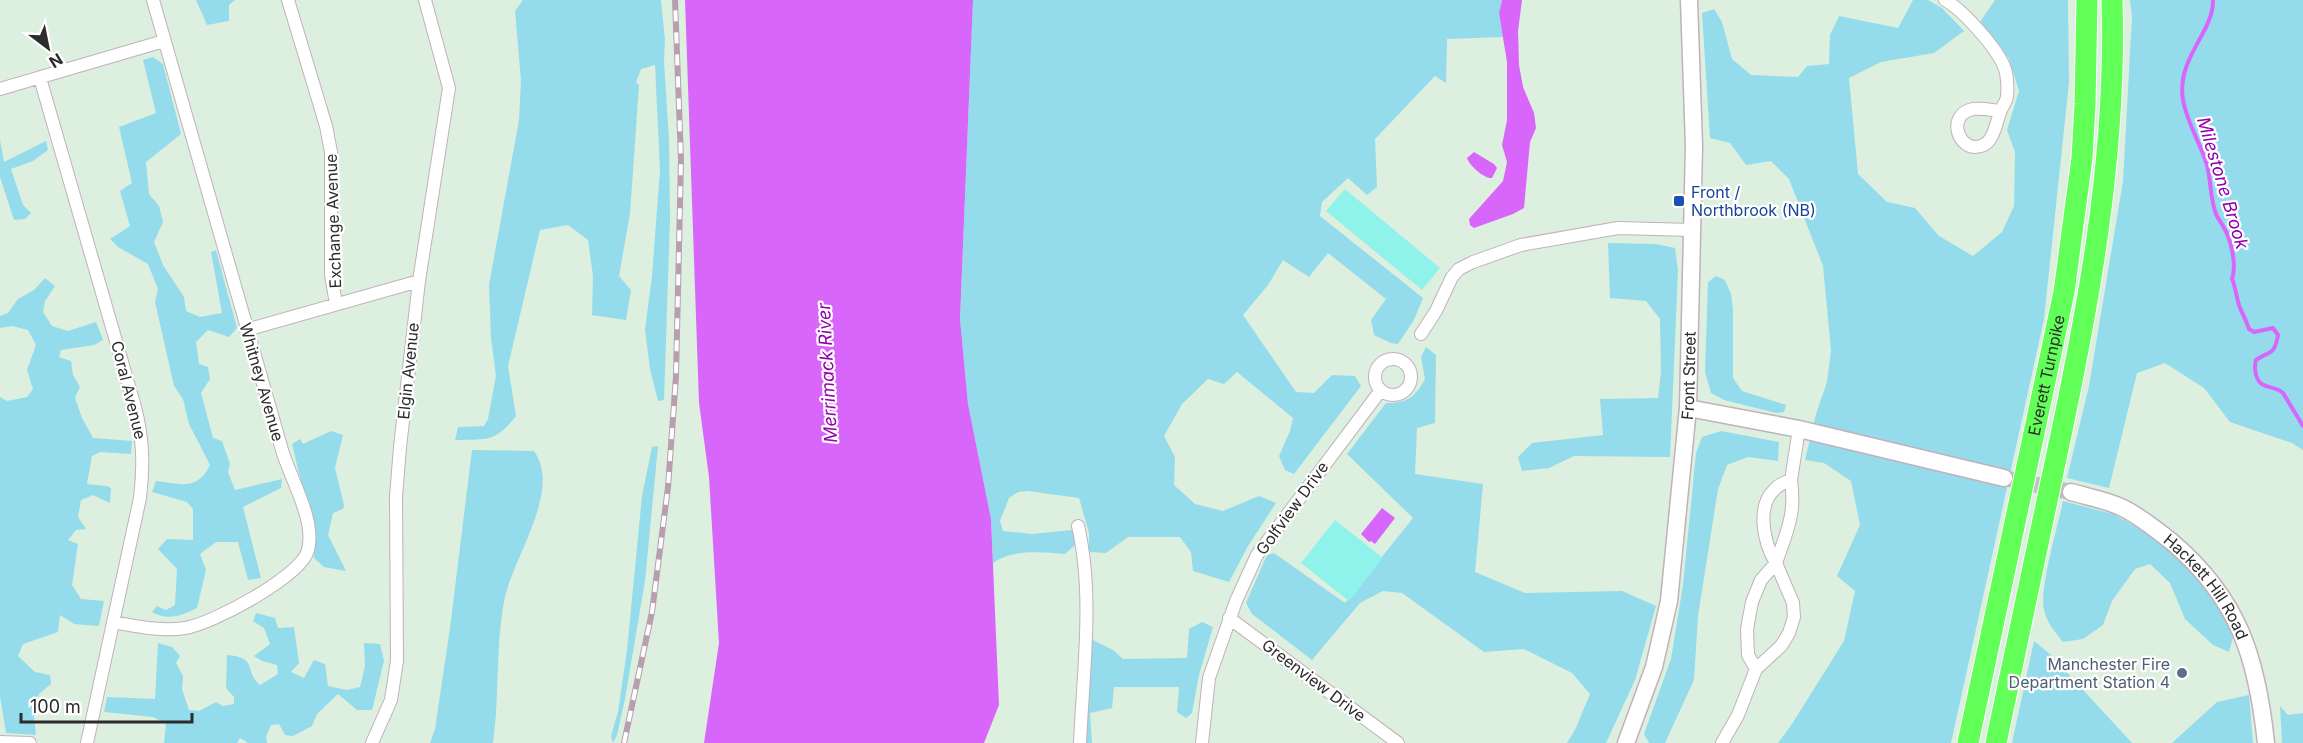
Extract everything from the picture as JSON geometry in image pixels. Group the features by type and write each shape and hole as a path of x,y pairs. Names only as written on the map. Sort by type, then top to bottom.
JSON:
{"highway":[{"name":"Everett Turnpike","path":"1968,743 2064,292 2082,158 2087,0"},
{"name":"Everett Turnpike","path":"1996,743 2080,348 2094,269 2107,162 2112,81 2112,0"}],"main road":[{"name":"Front Street","path":"1627,743 1654,667 1669,601 1688,408 1694,146 1689,0"},
{"path":"1688,408 1799,429 2004,478"},
{"name":"Hackett Hill Road","path":"2071,492 2124,508 2157,530 2188,556 2223,597 2238,622 2254,669 2266,743"}],"street":[{"name":"Whitney Avenue","path":"113,622 172,630 198,626 222,615 289,575 302,563 308,552 310,538 246,330 153,0"},
{"name":"Exchange Avenue","path":"288,0 326,126 331,152 331,275 336,304"},
{"name":"Elgin Avenue","path":"372,743 391,700 397,661 396,497 407,365 449,88 425,0"},
{"path":"1945,0 1966,15 2005,69 2007,97 2000,111"},
{"path":"0,89 164,41"},
{"name":"Coral Avenue","path":"40,78 135,407 143,445 140,498 87,743"},
{"path":"1421,334 1436,311 1452,277 1459,269 1473,262 1521,245 1618,228 1692,230"},
{"path":"246,330 419,281"},
{"name":"Golfview Drive","path":"1202,743 1209,678 1229,618 1257,555 1381,390"},
{"path":"1756,669 1748,655 1748,620 1761,580 1776,563 1792,518 1791,480 1799,429"},
{"path":"1722,743 1738,715 1756,669 1781,646 1789,633 1794,617 1793,603 1770,554 1764,521 1766,502 1774,490 1791,480"},
{"path":"1078,525 1086,621 1080,743"},
{"name":"Greenview Drive","path":"1229,618 1398,743"},
{"path":"0,742 30,743"}],"shaded area":[{"path":"196,0 235,0 229,5 229,21 207,25"},
{"path":"523,0 661,0 665,40 670,219 664,400 658,401 650,369 645,330 652,276 660,170 655,65 641,69 636,82 639,85 630,214 619,276 631,290 626,320 592,315 593,276 588,240 568,225 540,230 508,366 516,416 502,431 489,438 455,440 458,427 484,426 488,419 496,376 491,338 489,285 519,120 521,81 515,11"},
{"path":"973,0 1502,0 1499,13 1503,37 1447,39 1446,83 1435,76 1375,139 1377,187 1367,195 1348,178 1322,202 1320,216 1423,298 1414,320 1398,344 1374,335 1371,320 1386,299 1328,253 1309,277 1283,260 1268,285 1243,315 1296,392 1314,393 1332,375 1355,376 1361,386 1294,474 1285,470 1279,456 1293,418 1237,372 1224,384 1208,379 1182,404 1164,436 1175,457 1174,485 1195,504 1223,511 1259,496 1276,503 1248,546 1229,582 1193,571 1191,552 1180,537 1128,537 1106,553 1089,552 1089,533 1079,498 1028,491 1018,492 1009,498 1000,521 1003,531 1032,534 1072,530 1075,545 1065,554 1019,553 993,563 991,519 968,404 960,319"},
{"path":"1913,0 1928,0 1942,8 1964,31 1934,53 1881,62 1849,78 1858,174 1887,202 1915,208 1939,236 1973,256 2002,232 2014,206 2015,152 2007,130 2019,91 2009,59 1980,22 1995,0 2068,0 2069,82 2044,319 1951,743 1778,743 1844,641 1855,591 1837,576 1860,525 1851,481 1824,463 1805,460 1816,414 1827,382 1831,351 1823,266 1789,179 1771,161 1746,165 1730,143 1710,138 1702,13 1714,9 1722,22 1732,59 1751,75 1798,77 1807,66 1829,64 1830,35 1839,16 1898,28"},
{"path":"2130,0 2303,0 2303,450 2292,443 2230,422 2204,388 2165,363 2137,373 2109,488 2067,478 2089,386 2123,181 2132,16"},
{"path":"153,57 163,64 181,134 146,162 149,194 159,206 163,222 154,242 163,265 184,297 186,311 200,317 222,313 211,252 216,250 237,328 229,337 208,330 196,342 199,364 208,367 210,379 201,393 213,438 222,441 230,464 228,472 235,490 282,479 281,488 243,507 261,578 248,580 238,542 216,542 200,554 206,570 197,608 169,617 152,612 157,606 166,610 175,605 177,569 158,549 167,539 193,540 193,509 187,502 152,492 156,481 180,484 194,482 200,479 210,465 189,424 183,399 174,386 155,302 158,289 148,264 118,247 110,239 130,226 120,191 132,183 119,127 156,113 143,60"},
{"path":"0,140 4,162 46,141 48,150 33,161 11,169 23,205 31,213 25,219 14,220 0,177"},
{"path":"1345,189 1440,268 1422,290 1326,211"},
{"path":"1608,243 1656,244 1675,248 1678,271 1670,457 1574,456 1549,468 1522,471 1518,457 1532,443 1603,435 1600,399 1658,398 1661,372 1660,319 1646,301 1610,298"},
{"path":"1716,276 1725,280 1731,294 1733,378 1742,391 1786,405 1784,412 1776,413 1724,400 1711,393 1705,372 1708,282"},
{"path":"45,278 55,286 45,301 43,312 52,326 68,331 96,322 103,340 94,345 61,350 59,357 71,361 73,375 80,387 75,398 82,418 93,438 132,441 131,454 100,452 92,456 87,484 111,488 110,503 93,495 81,500 78,517 86,529 76,530 68,540 78,544 72,585 81,599 104,601 99,626 74,624 60,615 58,632 23,644 18,656 35,672 50,675 51,684 39,694 34,716 36,735 6,733 0,696 0,397 7,401 27,397 33,389 27,370 36,345 28,330 12,326 0,328 0,316 8,313 18,299 34,290"},
{"path":"1426,347 1436,355 1435,423 1417,428 1415,474 1483,484 1475,572 1525,593 1622,591 1656,606 1635,680 1606,743 1567,743 1590,694 1572,673 1524,649 1484,652 1402,593 1383,591 1360,603 1312,660 1252,614 1246,603 1267,555 1274,553 1345,603 1413,518 1347,454 1386,403 1400,402 1410,398 1418,390 1425,379 1421,357"},
{"path":"331,431 343,435 335,468 344,505 343,509 333,513 328,535 346,571 324,567 314,558 315,529 292,444 300,439 303,444"},
{"path":"1721,431 1779,442 1778,461 1748,457 1727,465 1718,489 1698,616 1694,680 1665,743 1649,743 1644,734 1671,659 1683,585 1696,453 1702,437"},
{"path":"658,446 645,581 625,699 613,743 611,736 618,712 627,650 642,496 652,447"},
{"path":"472,450 534,451 541,467 543,484 540,504 505,597 500,633 493,743 430,743 435,729 450,628"},
{"path":"2063,501 2113,514 2159,539 2200,578 2234,634 2229,652 2213,645 2185,619 2170,583 2150,564 2135,569 2112,601 2103,625 2083,639 2063,642 2047,619 2043,600 2046,573"},
{"path":"1335,520 1383,558 1349,601 1301,563"},
{"path":"256,613 275,618 278,628 294,627 299,663 291,672 304,678 314,660 325,664 328,686 347,690 360,687 365,666 364,643 380,644 384,661 372,710 357,710 338,694 317,714 312,726 293,736 285,735 279,724 271,725 266,737 267,743 248,743 240,738 237,743 164,743 166,724 153,717 104,712 107,697 155,699 158,643 172,647 180,656 176,663 183,676 182,689 189,710 199,711 216,702 223,706 234,704 234,697 226,688 227,655 247,662 255,680 260,685 278,674 277,665 254,656 270,644 264,628 253,621"},
{"path":"1202,622 1213,627 1199,675 1192,713 1186,718 1177,712 1179,687 1114,687 1112,708 1090,713 1092,743 1084,743 1091,639 1113,650 1123,659 1187,658 1189,629"},
{"path":"2034,641 2050,654 2132,743 2012,743"},
{"path":"2249,695 2253,743 2172,743 2217,702"},
{"path":"2280,706 2288,715 2303,713 2303,743 2282,743"}],"water":[{"name":"Merrimack River","path":"685,0 973,0 960,319 968,404 991,519 999,705 984,743 704,743 719,643 709,477 699,403"},
{"path":"1502,0 1522,0 1518,31 1519,65 1523,87 1534,113 1536,128 1530,142 1524,208 1474,228 1470,225 1469,219 1503,181 1507,162 1502,145 1507,120 1507,62 1499,13"},
{"path":"1474,152 1497,168 1492,178 1481,174 1468,161 1467,158"},
{"path":"1382,508 1395,518 1375,544 1369,542 1361,534"}],"waterway":[{"name":"Milestone Brook","path":"2213,0 2208,23 2185,71 2182,85 2183,100 2187,117 2207,165 2216,214 2231,245 2234,267 2232,279 2240,308 2249,329 2254,332 2273,328 2278,335 2273,350 2256,360 2256,375 2261,383 2283,393 2303,426"}],"tunnel":[{"path":"2004,478 2071,492"}],"railway":[{"path":"624,743 652,612 668,487 676,376 681,160 675,0"}],"place":[{"name":"Front / Northbrook (NB)","path":"1679,201"},
{"name":"Manchester Fire Department Station 4","path":"2182,673"}]}
